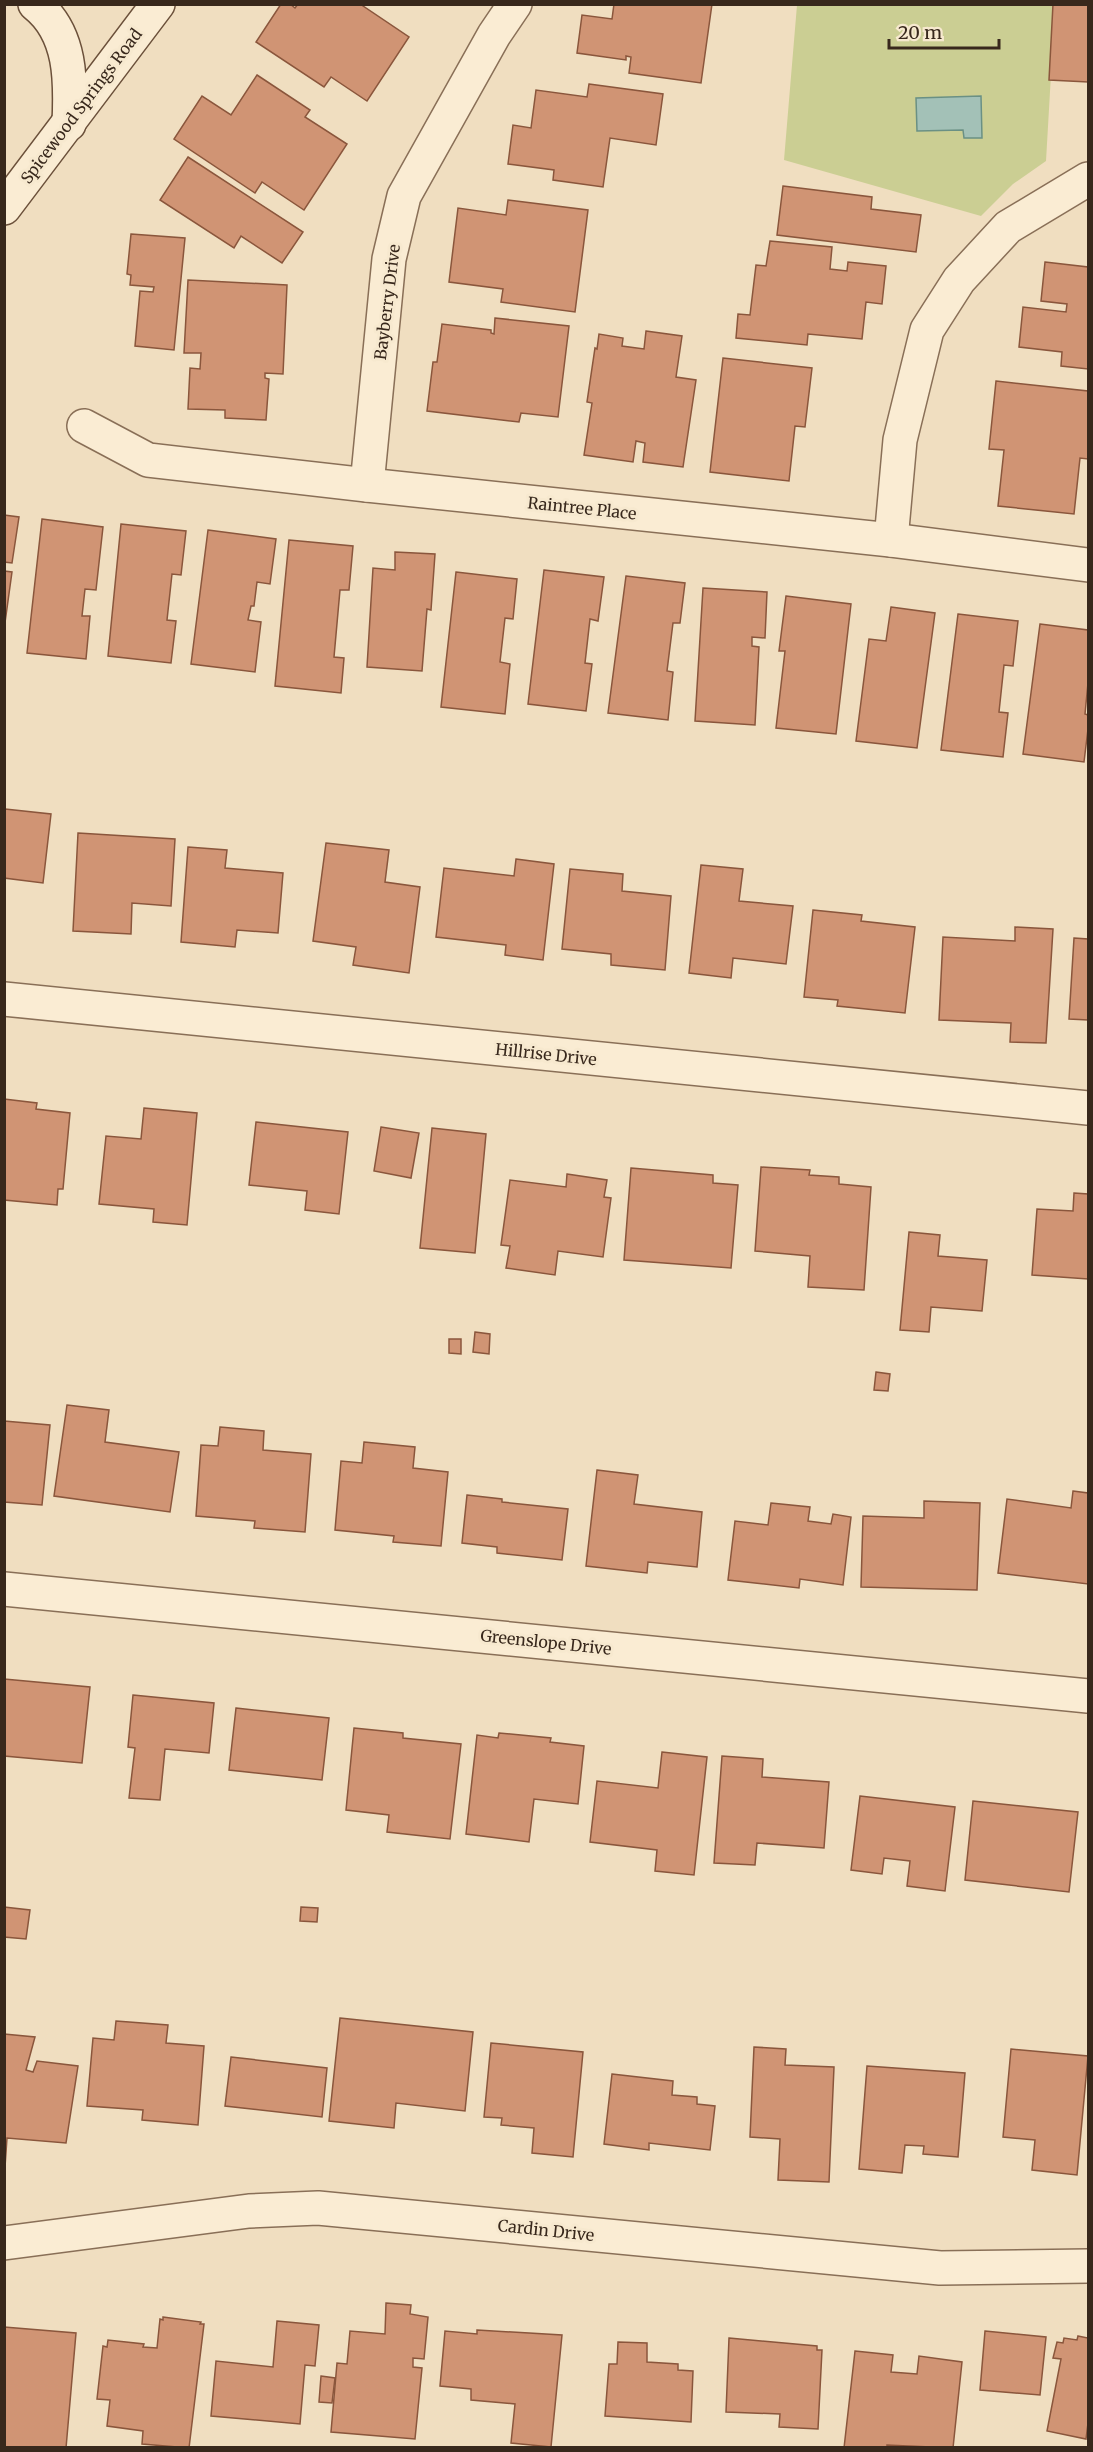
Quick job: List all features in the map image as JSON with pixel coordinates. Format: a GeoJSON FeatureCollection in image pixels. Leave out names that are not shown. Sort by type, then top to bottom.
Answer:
{"type":"FeatureCollection","features":[{"type":"Feature","properties":{"kind":"street"},"geometry":{"type":"LineString","coordinates":[[35,4],[42,10],[57,33],[67,55],[70,84],[69,124]]}},
{"type":"Feature","properties":{"kind":"street","name":"Spicewood Springs Road"},"geometry":{"type":"LineString","coordinates":[[4,208],[158,4]]}},
{"type":"Feature","properties":{"kind":"street","name":"Bayberry Drive"},"geometry":{"type":"LineString","coordinates":[[367,486],[389,259],[404,196],[494,35],[515,4]]}},
{"type":"Feature","properties":{"kind":"street"},"geometry":{"type":"LineString","coordinates":[[891,540],[900,440],[927,330],[959,280],[1008,227],[1089,179]]}},
{"type":"Feature","properties":{"kind":"street","name":"Raintree Place"},"geometry":{"type":"LineString","coordinates":[[84,426],[148,460],[367,486],[891,540],[1089,565]]}},
{"type":"Feature","properties":{"kind":"street","name":"Hillrise Drive"},"geometry":{"type":"LineString","coordinates":[[4,999],[1089,1108]]}},
{"type":"Feature","properties":{"kind":"street","name":"Greenslope Drive"},"geometry":{"type":"LineString","coordinates":[[4,1589],[1089,1696]]}},
{"type":"Feature","properties":{"kind":"street","name":"Cardin Drive"},"geometry":{"type":"LineString","coordinates":[[4,2243],[249,2211],[318,2208],[940,2268],[1089,2266]]}},
{"type":"Feature","properties":{"kind":"green space"},"geometry":{"type":"Polygon","coordinates":[[[797,5],[1055,5],[1046,161],[1013,184],[981,216],[784,160],[797,5]]]}},
{"type":"Feature","properties":{"kind":"water"},"geometry":{"type":"Polygon","coordinates":[[[981,96],[982,138],[964,138],[963,130],[917,131],[916,98],[981,96]]]}},
{"type":"Feature","properties":{"kind":"building"},"geometry":{"type":"Polygon","coordinates":[[[281,4],[290,4],[295,8],[298,4],[360,4],[409,37],[367,101],[331,77],[324,87],[256,42],[281,4]]]}},
{"type":"Feature","properties":{"kind":"building"},"geometry":{"type":"Polygon","coordinates":[[[614,4],[712,4],[701,83],[629,73],[631,57],[626,56],[626,60],[577,53],[582,15],[612,19],[614,4]]]}},
{"type":"Feature","properties":{"kind":"building"},"geometry":{"type":"Polygon","coordinates":[[[1053,4],[1088,4],[1088,82],[1049,80],[1053,4]]]}},
{"type":"Feature","properties":{"kind":"building"},"geometry":{"type":"Polygon","coordinates":[[[257,75],[310,110],[305,117],[347,144],[304,210],[262,182],[255,193],[174,139],[202,96],[231,115],[257,75]]]}},
{"type":"Feature","properties":{"kind":"building"},"geometry":{"type":"Polygon","coordinates":[[[589,84],[663,94],[656,145],[610,138],[603,187],[553,180],[554,170],[508,164],[513,125],[531,128],[536,90],[587,97],[589,84]]]}},
{"type":"Feature","properties":{"kind":"building"},"geometry":{"type":"Polygon","coordinates":[[[188,157],[303,232],[282,263],[241,236],[234,248],[160,200],[188,157]]]}},
{"type":"Feature","properties":{"kind":"building"},"geometry":{"type":"Polygon","coordinates":[[[783,186],[872,197],[871,209],[921,215],[916,252],[777,235],[783,186]]]}},
{"type":"Feature","properties":{"kind":"building"},"geometry":{"type":"Polygon","coordinates":[[[508,200],[588,210],[575,312],[501,302],[503,289],[449,282],[458,208],[506,215],[508,200]]]}},
{"type":"Feature","properties":{"kind":"building"},"geometry":{"type":"Polygon","coordinates":[[[131,234],[185,238],[174,350],[135,346],[140,291],[153,292],[154,287],[130,285],[131,275],[127,274],[131,234]]]}},
{"type":"Feature","properties":{"kind":"building"},"geometry":{"type":"Polygon","coordinates":[[[770,241],[832,247],[830,269],[847,271],[848,262],[886,266],[882,304],[866,302],[862,339],[808,334],[807,345],[736,338],[738,314],[750,315],[756,265],[766,266],[770,241]]]}},
{"type":"Feature","properties":{"kind":"building"},"geometry":{"type":"Polygon","coordinates":[[[1045,262],[1088,267],[1088,369],[1061,366],[1062,352],[1019,347],[1023,307],[1066,312],[1067,304],[1041,301],[1045,262]]]}},
{"type":"Feature","properties":{"kind":"building"},"geometry":{"type":"Polygon","coordinates":[[[188,280],[287,285],[283,374],[265,373],[265,378],[269,379],[266,420],[225,418],[225,410],[188,409],[190,368],[200,369],[201,353],[184,353],[188,280]]]}},
{"type":"Feature","properties":{"kind":"building"},"geometry":{"type":"Polygon","coordinates":[[[495,318],[569,326],[558,417],[521,413],[519,422],[427,411],[433,362],[437,362],[442,324],[491,330],[494,334],[495,318]]]}},
{"type":"Feature","properties":{"kind":"building"},"geometry":{"type":"Polygon","coordinates":[[[646,331],[682,336],[676,377],[696,380],[683,467],[643,462],[645,443],[636,441],[633,462],[584,455],[592,403],[587,402],[599,334],[623,338],[622,346],[644,349],[646,331]]]}},
{"type":"Feature","properties":{"kind":"building"},"geometry":{"type":"Polygon","coordinates":[[[723,358],[812,368],[805,427],[795,426],[789,481],[710,472],[723,358]]]}},
{"type":"Feature","properties":{"kind":"building"},"geometry":{"type":"Polygon","coordinates":[[[996,381],[1088,391],[1088,459],[1080,458],[1074,514],[998,506],[1004,450],[989,449],[996,381]]]}},
{"type":"Feature","properties":{"kind":"building"},"geometry":{"type":"Polygon","coordinates":[[[4,515],[19,517],[12,563],[4,562],[4,515]]]}},
{"type":"Feature","properties":{"kind":"building"},"geometry":{"type":"Polygon","coordinates":[[[42,519],[103,527],[96,590],[85,589],[82,616],[90,616],[86,659],[27,653],[42,519]]]}},
{"type":"Feature","properties":{"kind":"building"},"geometry":{"type":"Polygon","coordinates":[[[121,524],[186,531],[181,575],[172,574],[167,620],[176,621],[171,663],[108,656],[121,524]]]}},
{"type":"Feature","properties":{"kind":"building"},"geometry":{"type":"Polygon","coordinates":[[[208,530],[276,539],[270,584],[257,582],[254,606],[251,606],[248,620],[261,622],[255,672],[191,664],[208,530]]]}},
{"type":"Feature","properties":{"kind":"building"},"geometry":{"type":"Polygon","coordinates":[[[289,540],[353,546],[349,590],[340,590],[334,657],[344,658],[341,693],[275,686],[289,540]]]}},
{"type":"Feature","properties":{"kind":"building"},"geometry":{"type":"Polygon","coordinates":[[[395,552],[435,554],[431,610],[427,609],[422,671],[367,667],[373,568],[395,570],[395,552]]]}},
{"type":"Feature","properties":{"kind":"building"},"geometry":{"type":"Polygon","coordinates":[[[544,570],[604,577],[598,621],[590,619],[585,663],[592,664],[586,711],[528,704],[544,570]]]}},
{"type":"Feature","properties":{"kind":"building"},"geometry":{"type":"Polygon","coordinates":[[[4,571],[12,572],[4,630],[4,571]]]}},
{"type":"Feature","properties":{"kind":"building"},"geometry":{"type":"Polygon","coordinates":[[[456,572],[517,579],[513,619],[505,618],[500,662],[510,664],[505,714],[441,707],[456,572]]]}},
{"type":"Feature","properties":{"kind":"building"},"geometry":{"type":"Polygon","coordinates":[[[626,576],[685,583],[680,623],[673,623],[667,671],[673,672],[668,720],[608,713],[626,576]]]}},
{"type":"Feature","properties":{"kind":"building"},"geometry":{"type":"Polygon","coordinates":[[[703,588],[767,592],[765,638],[752,637],[752,646],[759,647],[755,725],[695,721],[703,588]]]}},
{"type":"Feature","properties":{"kind":"building"},"geometry":{"type":"Polygon","coordinates":[[[786,596],[851,604],[836,734],[776,728],[785,651],[779,651],[786,596]]]}},
{"type":"Feature","properties":{"kind":"building"},"geometry":{"type":"Polygon","coordinates":[[[891,607],[935,613],[917,748],[856,741],[869,639],[886,641],[891,607]]]}},
{"type":"Feature","properties":{"kind":"building"},"geometry":{"type":"Polygon","coordinates":[[[958,614],[1018,621],[1013,666],[1004,665],[999,712],[1008,713],[1003,757],[941,750],[958,614]]]}},
{"type":"Feature","properties":{"kind":"building"},"geometry":{"type":"Polygon","coordinates":[[[1040,624],[1088,630],[1088,683],[1085,714],[1088,715],[1088,729],[1084,762],[1023,754],[1040,624]]]}},
{"type":"Feature","properties":{"kind":"building"},"geometry":{"type":"Polygon","coordinates":[[[5,809],[51,814],[43,883],[4,878],[5,809]]]}},
{"type":"Feature","properties":{"kind":"building"},"geometry":{"type":"Polygon","coordinates":[[[78,833],[175,839],[171,906],[132,903],[131,934],[73,931],[78,833]]]}},
{"type":"Feature","properties":{"kind":"building"},"geometry":{"type":"Polygon","coordinates":[[[326,843],[389,850],[385,882],[420,887],[409,973],[353,965],[356,947],[313,941],[326,843]]]}},
{"type":"Feature","properties":{"kind":"building"},"geometry":{"type":"Polygon","coordinates":[[[188,847],[227,850],[225,868],[283,873],[278,933],[237,930],[235,947],[181,942],[188,847]]]}},
{"type":"Feature","properties":{"kind":"building"},"geometry":{"type":"Polygon","coordinates":[[[516,859],[554,864],[543,960],[505,955],[506,945],[436,937],[444,868],[514,876],[516,859]]]}},
{"type":"Feature","properties":{"kind":"building"},"geometry":{"type":"Polygon","coordinates":[[[701,865],[743,869],[739,901],[793,906],[786,964],[733,958],[731,978],[689,973],[701,865]]]}},
{"type":"Feature","properties":{"kind":"building"},"geometry":{"type":"Polygon","coordinates":[[[570,869],[623,874],[622,891],[671,896],[665,970],[611,965],[611,954],[562,949],[570,869]]]}},
{"type":"Feature","properties":{"kind":"building"},"geometry":{"type":"Polygon","coordinates":[[[813,910],[862,915],[861,921],[915,927],[905,1013],[837,1006],[838,1000],[804,997],[813,910]]]}},
{"type":"Feature","properties":{"kind":"building"},"geometry":{"type":"Polygon","coordinates":[[[1015,927],[1053,929],[1046,1043],[1010,1042],[1011,1023],[939,1020],[943,937],[1015,941],[1015,927]]]}},
{"type":"Feature","properties":{"kind":"building"},"geometry":{"type":"Polygon","coordinates":[[[1074,938],[1088,939],[1088,1020],[1069,1019],[1074,938]]]}},
{"type":"Feature","properties":{"kind":"building"},"geometry":{"type":"Polygon","coordinates":[[[4,1099],[37,1103],[36,1109],[70,1113],[63,1189],[58,1189],[57,1205],[4,1200],[4,1099]]]}},
{"type":"Feature","properties":{"kind":"building"},"geometry":{"type":"Polygon","coordinates":[[[144,1108],[197,1113],[187,1225],[153,1222],[154,1209],[99,1204],[106,1136],[141,1139],[144,1108]]]}},
{"type":"Feature","properties":{"kind":"building"},"geometry":{"type":"Polygon","coordinates":[[[256,1122],[348,1132],[339,1214],[305,1210],[307,1191],[249,1185],[256,1122]]]}},
{"type":"Feature","properties":{"kind":"building"},"geometry":{"type":"Polygon","coordinates":[[[381,1127],[419,1133],[411,1178],[374,1171],[381,1127]]]}},
{"type":"Feature","properties":{"kind":"building"},"geometry":{"type":"Polygon","coordinates":[[[432,1128],[486,1134],[475,1253],[420,1248],[432,1128]]]}},
{"type":"Feature","properties":{"kind":"building"},"geometry":{"type":"Polygon","coordinates":[[[761,1167],[810,1170],[809,1175],[839,1177],[839,1184],[871,1187],[864,1290],[808,1287],[810,1256],[755,1251],[761,1167]]]}},
{"type":"Feature","properties":{"kind":"building"},"geometry":{"type":"Polygon","coordinates":[[[631,1168],[713,1175],[713,1183],[738,1185],[731,1268],[624,1260],[631,1168]]]}},
{"type":"Feature","properties":{"kind":"building"},"geometry":{"type":"Polygon","coordinates":[[[567,1174],[607,1180],[604,1197],[611,1198],[603,1257],[558,1251],[555,1275],[506,1268],[510,1246],[501,1245],[510,1180],[566,1187],[567,1174]]]}},
{"type":"Feature","properties":{"kind":"building"},"geometry":{"type":"Polygon","coordinates":[[[1074,1193],[1088,1194],[1088,1279],[1032,1275],[1037,1209],[1073,1211],[1074,1193]]]}},
{"type":"Feature","properties":{"kind":"building"},"geometry":{"type":"Polygon","coordinates":[[[909,1232],[940,1235],[938,1256],[987,1260],[982,1311],[931,1307],[929,1332],[900,1330],[909,1232]]]}},
{"type":"Feature","properties":{"kind":"building"},"geometry":{"type":"Polygon","coordinates":[[[475,1332],[490,1334],[489,1354],[473,1352],[475,1332]]]}},
{"type":"Feature","properties":{"kind":"building"},"geometry":{"type":"Polygon","coordinates":[[[449,1339],[461,1339],[461,1354],[449,1353],[449,1339]]]}},
{"type":"Feature","properties":{"kind":"building"},"geometry":{"type":"Polygon","coordinates":[[[876,1372],[890,1374],[888,1391],[874,1390],[876,1372]]]}},
{"type":"Feature","properties":{"kind":"building"},"geometry":{"type":"Polygon","coordinates":[[[67,1405],[109,1410],[105,1442],[179,1452],[170,1512],[54,1496],[67,1405]]]}},
{"type":"Feature","properties":{"kind":"building"},"geometry":{"type":"Polygon","coordinates":[[[4,1421],[50,1425],[42,1505],[4,1502],[4,1421]]]}},
{"type":"Feature","properties":{"kind":"building"},"geometry":{"type":"Polygon","coordinates":[[[220,1427],[264,1431],[263,1450],[311,1454],[305,1532],[254,1528],[255,1521],[196,1516],[201,1445],[218,1446],[220,1427]]]}},
{"type":"Feature","properties":{"kind":"building"},"geometry":{"type":"Polygon","coordinates":[[[364,1442],[415,1447],[413,1468],[448,1472],[441,1546],[393,1542],[394,1536],[335,1530],[341,1461],[362,1463],[364,1442]]]}},
{"type":"Feature","properties":{"kind":"building"},"geometry":{"type":"Polygon","coordinates":[[[597,1470],[638,1475],[634,1504],[702,1512],[697,1567],[648,1562],[647,1573],[586,1566],[597,1470]]]}},
{"type":"Feature","properties":{"kind":"building"},"geometry":{"type":"Polygon","coordinates":[[[1073,1491],[1088,1493],[1088,1584],[998,1573],[1007,1499],[1071,1508],[1073,1491]]]}},
{"type":"Feature","properties":{"kind":"building"},"geometry":{"type":"Polygon","coordinates":[[[467,1495],[502,1499],[502,1502],[568,1509],[562,1560],[497,1553],[497,1547],[462,1543],[467,1495]]]}},
{"type":"Feature","properties":{"kind":"building"},"geometry":{"type":"Polygon","coordinates":[[[924,1501],[980,1503],[977,1590],[861,1587],[863,1516],[924,1518],[924,1501]]]}},
{"type":"Feature","properties":{"kind":"building"},"geometry":{"type":"Polygon","coordinates":[[[771,1503],[810,1507],[808,1521],[831,1524],[833,1514],[851,1517],[843,1585],[800,1579],[799,1588],[728,1580],[735,1521],[768,1525],[771,1503]]]}},
{"type":"Feature","properties":{"kind":"building"},"geometry":{"type":"Polygon","coordinates":[[[4,1679],[90,1687],[82,1763],[4,1756],[4,1679]]]}},
{"type":"Feature","properties":{"kind":"building"},"geometry":{"type":"Polygon","coordinates":[[[133,1695],[214,1703],[209,1753],[165,1749],[160,1800],[129,1798],[135,1748],[128,1747],[133,1695]]]}},
{"type":"Feature","properties":{"kind":"building"},"geometry":{"type":"Polygon","coordinates":[[[236,1708],[329,1718],[322,1780],[229,1770],[236,1708]]]}},
{"type":"Feature","properties":{"kind":"building"},"geometry":{"type":"Polygon","coordinates":[[[354,1728],[403,1733],[403,1738],[461,1744],[450,1839],[387,1832],[389,1815],[346,1810],[354,1728]]]}},
{"type":"Feature","properties":{"kind":"building"},"geometry":{"type":"Polygon","coordinates":[[[499,1733],[551,1738],[550,1742],[584,1746],[578,1804],[534,1799],[529,1842],[466,1834],[477,1735],[498,1738],[499,1733]]]}},
{"type":"Feature","properties":{"kind":"building"},"geometry":{"type":"Polygon","coordinates":[[[662,1752],[707,1757],[694,1875],[655,1871],[657,1850],[590,1842],[597,1781],[658,1788],[662,1752]]]}},
{"type":"Feature","properties":{"kind":"building"},"geometry":{"type":"Polygon","coordinates":[[[722,1756],[763,1759],[762,1777],[829,1782],[824,1848],[757,1843],[755,1865],[714,1863],[722,1756]]]}},
{"type":"Feature","properties":{"kind":"building"},"geometry":{"type":"Polygon","coordinates":[[[860,1796],[955,1807],[945,1891],[907,1886],[910,1861],[884,1858],[882,1874],[851,1870],[860,1796]]]}},
{"type":"Feature","properties":{"kind":"building"},"geometry":{"type":"Polygon","coordinates":[[[973,1801],[1078,1812],[1069,1892],[965,1880],[973,1801]]]}},
{"type":"Feature","properties":{"kind":"building"},"geometry":{"type":"Polygon","coordinates":[[[4,1907],[30,1910],[26,1939],[4,1937],[4,1907]]]}},
{"type":"Feature","properties":{"kind":"building"},"geometry":{"type":"Polygon","coordinates":[[[301,1907],[318,1908],[317,1922],[300,1921],[301,1907]]]}},
{"type":"Feature","properties":{"kind":"building"},"geometry":{"type":"Polygon","coordinates":[[[340,2018],[473,2032],[465,2111],[396,2103],[394,2128],[329,2121],[340,2018]]]}},
{"type":"Feature","properties":{"kind":"building"},"geometry":{"type":"Polygon","coordinates":[[[116,2021],[168,2025],[166,2043],[204,2046],[198,2125],[142,2120],[143,2110],[87,2106],[93,2038],[114,2040],[116,2021]]]}},
{"type":"Feature","properties":{"kind":"building"},"geometry":{"type":"Polygon","coordinates":[[[4,2034],[35,2037],[26,2070],[33,2072],[37,2061],[78,2066],[66,2143],[7,2138],[5,2167],[4,2034]]]}},
{"type":"Feature","properties":{"kind":"building"},"geometry":{"type":"Polygon","coordinates":[[[491,2043],[583,2052],[573,2157],[532,2153],[534,2128],[501,2125],[502,2118],[484,2117],[491,2043]]]}},
{"type":"Feature","properties":{"kind":"building"},"geometry":{"type":"Polygon","coordinates":[[[754,2047],[786,2049],[785,2065],[834,2067],[829,2182],[778,2180],[780,2139],[750,2137],[754,2047]]]}},
{"type":"Feature","properties":{"kind":"building"},"geometry":{"type":"Polygon","coordinates":[[[1011,2049],[1088,2056],[1077,2175],[1032,2170],[1035,2140],[1003,2137],[1011,2049]]]}},
{"type":"Feature","properties":{"kind":"building"},"geometry":{"type":"Polygon","coordinates":[[[231,2057],[327,2068],[322,2117],[225,2106],[231,2057]]]}},
{"type":"Feature","properties":{"kind":"building"},"geometry":{"type":"Polygon","coordinates":[[[867,2066],[965,2073],[958,2157],[923,2154],[924,2146],[905,2145],[902,2173],[859,2169],[867,2066]]]}},
{"type":"Feature","properties":{"kind":"building"},"geometry":{"type":"Polygon","coordinates":[[[612,2074],[673,2081],[672,2095],[697,2097],[697,2104],[715,2106],[710,2150],[649,2143],[649,2150],[604,2144],[612,2074]]]}},
{"type":"Feature","properties":{"kind":"building"},"geometry":{"type":"Polygon","coordinates":[[[386,2303],[411,2305],[410,2314],[428,2317],[424,2359],[413,2358],[413,2367],[422,2368],[415,2439],[331,2432],[337,2363],[347,2364],[350,2331],[385,2334],[386,2303]]]}},
{"type":"Feature","properties":{"kind":"building"},"geometry":{"type":"Polygon","coordinates":[[[163,2317],[204,2324],[189,2448],[142,2444],[143,2431],[107,2426],[110,2400],[97,2399],[103,2346],[107,2347],[108,2340],[144,2344],[143,2347],[157,2348],[160,2319],[163,2320],[163,2317]]]}},
{"type":"Feature","properties":{"kind":"building"},"geometry":{"type":"Polygon","coordinates":[[[277,2321],[319,2325],[315,2366],[305,2365],[300,2424],[211,2416],[216,2361],[273,2367],[277,2321]]]}},
{"type":"Feature","properties":{"kind":"building"},"geometry":{"type":"Polygon","coordinates":[[[4,2327],[76,2333],[66,2448],[4,2448],[4,2327]]]}},
{"type":"Feature","properties":{"kind":"building"},"geometry":{"type":"Polygon","coordinates":[[[477,2330],[562,2335],[551,2447],[511,2443],[515,2404],[471,2400],[471,2389],[440,2386],[445,2331],[477,2334],[477,2330]]]}},
{"type":"Feature","properties":{"kind":"building"},"geometry":{"type":"Polygon","coordinates":[[[985,2331],[1046,2337],[1040,2395],[980,2390],[985,2331]]]}},
{"type":"Feature","properties":{"kind":"building"},"geometry":{"type":"Polygon","coordinates":[[[1078,2336],[1088,2338],[1086,2439],[1047,2431],[1061,2359],[1053,2358],[1057,2342],[1063,2343],[1064,2338],[1077,2340],[1078,2336]]]}},
{"type":"Feature","properties":{"kind":"building"},"geometry":{"type":"Polygon","coordinates":[[[729,2338],[817,2346],[817,2350],[822,2350],[818,2429],[779,2427],[780,2414],[726,2412],[729,2338]]]}},
{"type":"Feature","properties":{"kind":"building"},"geometry":{"type":"Polygon","coordinates":[[[618,2342],[647,2343],[647,2362],[678,2364],[678,2370],[693,2371],[691,2422],[605,2416],[609,2364],[617,2364],[618,2342]]]}},
{"type":"Feature","properties":{"kind":"building"},"geometry":{"type":"Polygon","coordinates":[[[855,2351],[893,2355],[891,2372],[917,2374],[919,2356],[962,2362],[953,2448],[887,2445],[887,2448],[844,2448],[855,2351]]]}},
{"type":"Feature","properties":{"kind":"building"},"geometry":{"type":"Polygon","coordinates":[[[321,2376],[335,2378],[332,2403],[319,2402],[321,2376]]]}}]}
